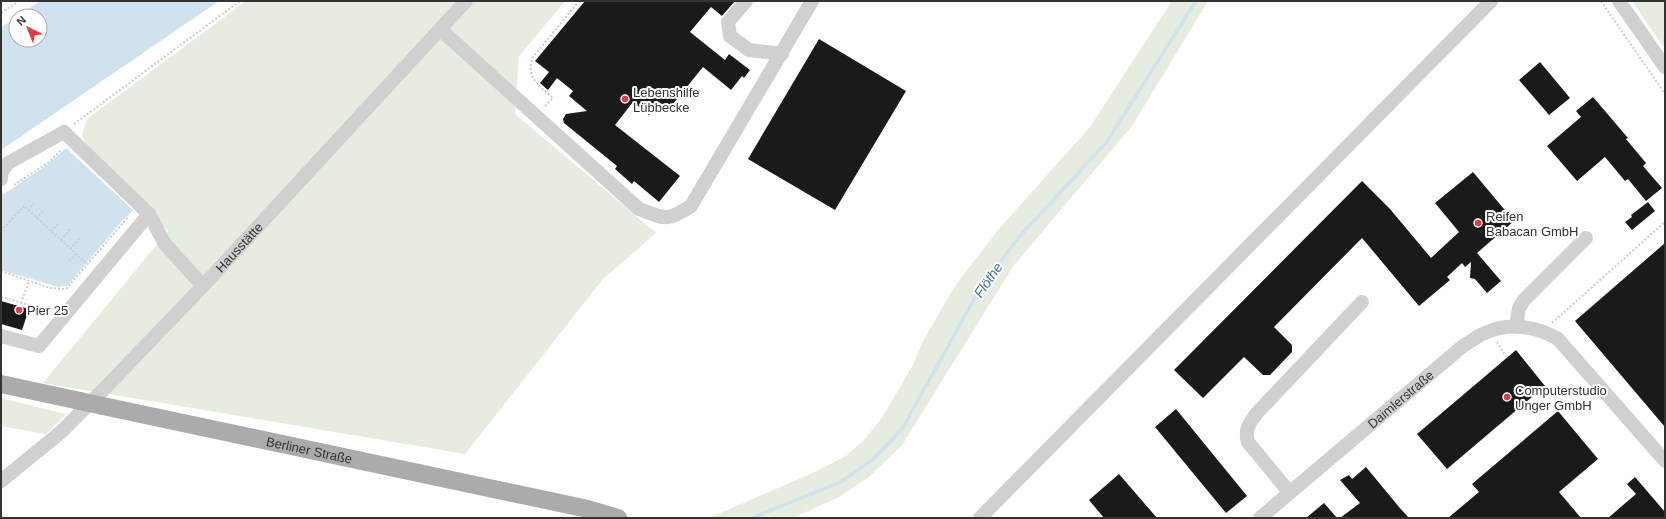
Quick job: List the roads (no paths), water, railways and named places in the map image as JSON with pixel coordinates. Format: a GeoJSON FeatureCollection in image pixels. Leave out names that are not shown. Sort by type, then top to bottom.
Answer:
{"type":"FeatureCollection","features":[{"type":"Feature","properties":{"kind":"main road","name":"Berliner Straße"},"geometry":{"type":"LineString","coordinates":[[1,384],[565,504],[618,518]]}},
{"type":"Feature","properties":{"kind":"street","name":"Hausstätte"},"geometry":{"type":"LineString","coordinates":[[1,481],[61,432],[203,286],[466,1]]}},
{"type":"Feature","properties":{"kind":"street"},"geometry":{"type":"LineString","coordinates":[[746,1],[728,22],[730,36],[749,50],[782,54]]}},
{"type":"Feature","properties":{"kind":"street"},"geometry":{"type":"LineString","coordinates":[[440,30],[639,209],[661,217],[674,217],[691,206],[812,1]]}},
{"type":"Feature","properties":{"kind":"street"},"geometry":{"type":"LineString","coordinates":[[980,518],[1491,1]]}},
{"type":"Feature","properties":{"kind":"street"},"geometry":{"type":"LineString","coordinates":[[1619,1],[1665,67]]}},
{"type":"Feature","properties":{"kind":"street"},"geometry":{"type":"LineString","coordinates":[[1,179],[2,172],[8,163],[64,132],[149,214],[165,244],[203,286]]}},
{"type":"Feature","properties":{"kind":"street"},"geometry":{"type":"LineString","coordinates":[[1,336],[39,346],[149,214]]}},
{"type":"Feature","properties":{"kind":"street"},"geometry":{"type":"LineString","coordinates":[[1516,327],[1519,308],[1524,300],[1586,238]]}},
{"type":"Feature","properties":{"kind":"street"},"geometry":{"type":"LineString","coordinates":[[1289,492],[1248,442],[1246,438],[1248,428],[1257,413],[1362,302]]}},
{"type":"Feature","properties":{"kind":"street","name":"Daimlerstraße"},"geometry":{"type":"LineString","coordinates":[[1260,518],[1464,346],[1490,331],[1516,327],[1542,332],[1558,339],[1665,461]]}},
{"type":"Feature","properties":{"kind":"water"},"geometry":{"type":"Polygon","coordinates":[[[40,1],[219,1],[1,150],[1,28],[8,23],[8,48],[48,48],[48,8],[30,8],[40,1]]]}},
{"type":"Feature","properties":{"kind":"water"},"geometry":{"type":"Polygon","coordinates":[[[66,148],[133,210],[67,286],[58,287],[1,270],[1,193],[4,194],[48,164],[66,148]]]}},
{"type":"Feature","properties":{"kind":"waterway","name":"Flöthe"},"geometry":{"type":"LineString","coordinates":[[752,518],[841,482],[873,459],[902,429],[978,292],[1019,237],[1106,143],[1196,1]]}},
{"type":"Feature","properties":{"kind":"place","name":"Lebenshilfe Lübbecke"},"geometry":{"type":"Point","coordinates":[625,99]}},
{"type":"Feature","properties":{"kind":"place","name":"Reifen Babacan GmbH"},"geometry":{"type":"Point","coordinates":[1478,223]}},
{"type":"Feature","properties":{"kind":"place","name":"Pier 25"},"geometry":{"type":"Point","coordinates":[19,310]}},
{"type":"Feature","properties":{"kind":"place","name":"Computerstudio Unger GmbH"},"geometry":{"type":"Point","coordinates":[1507,397]}}]}
